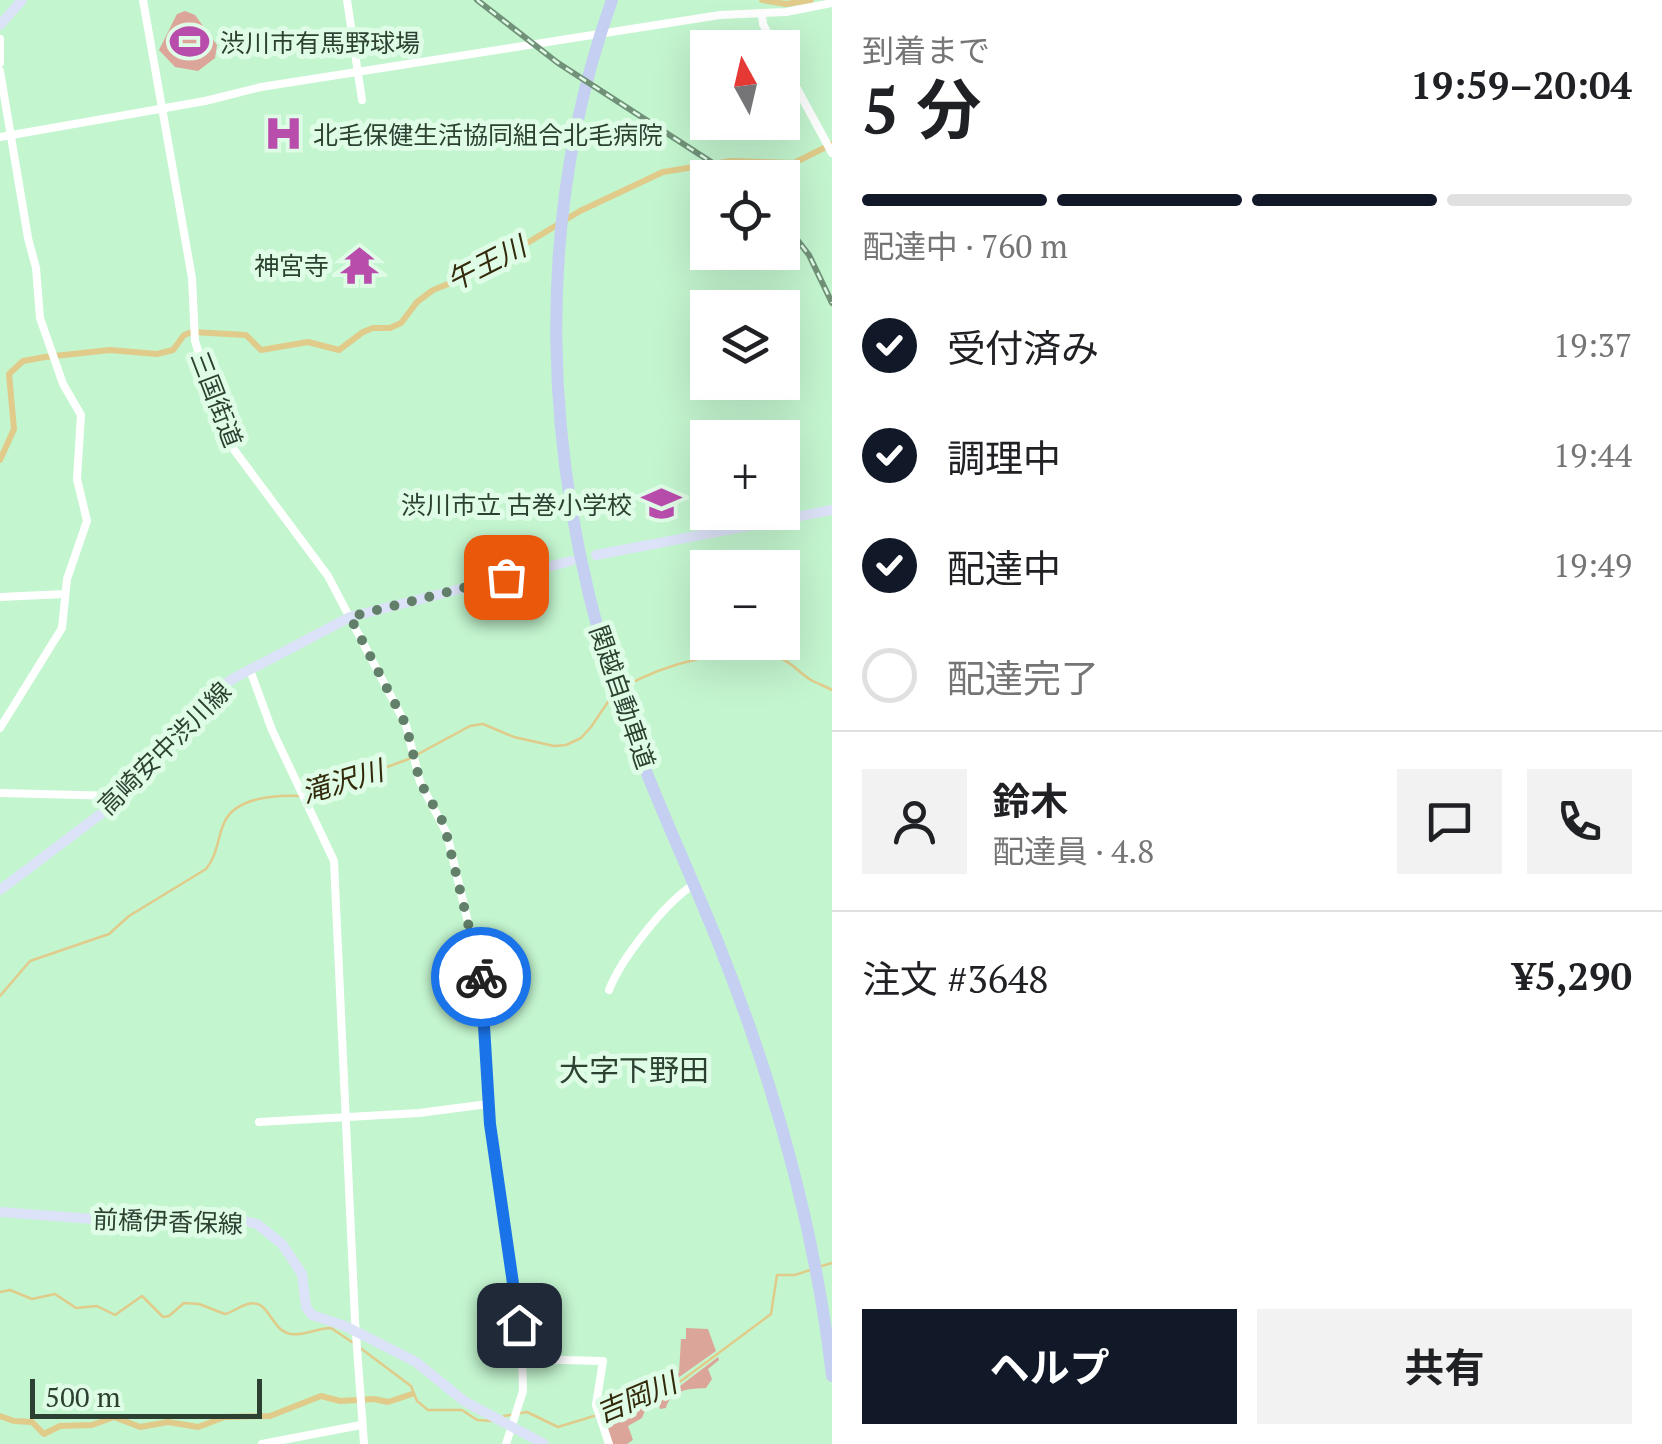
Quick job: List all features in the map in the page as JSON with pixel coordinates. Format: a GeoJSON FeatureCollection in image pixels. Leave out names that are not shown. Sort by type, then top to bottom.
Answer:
{"type":"FeatureCollection","features":[{"type":"Feature","properties":{"kind":"highway","name":"関越自動車道"},"geometry":{"type":"LineString","coordinates":[[612,0],[590,81],[563,232],[562,342],[569,461],[590,573],[618,682],[737,992],[791,1150],[832,1334]]}},
{"type":"Feature","properties":{"kind":"highway","name":"関越自動車道"},"geometry":{"type":"LineString","coordinates":[[821,1281],[832,1376]]}},
{"type":"Feature","properties":{"kind":"main road"},"geometry":{"type":"LineString","coordinates":[[0,14],[12,0]]}},
{"type":"Feature","properties":{"kind":"main road"},"geometry":{"type":"LineString","coordinates":[[0,25],[22,0]]}},
{"type":"Feature","properties":{"kind":"main road"},"geometry":{"type":"LineString","coordinates":[[596,555],[832,510]]}},
{"type":"Feature","properties":{"kind":"main road","name":"高崎安中渋川線"},"geometry":{"type":"LineString","coordinates":[[0,890],[120,796],[212,694],[250,670],[350,617],[570,561]]}},
{"type":"Feature","properties":{"kind":"main road","name":"前橋伊香保線"},"geometry":{"type":"LineString","coordinates":[[0,1212],[106,1220],[231,1218],[257,1224],[282,1244],[302,1274],[309,1313],[416,1362],[464,1401],[544,1444]]}},
{"type":"Feature","properties":{"kind":"street","name":"三国街道"},"geometry":{"type":"LineString","coordinates":[[144,0],[192,278],[194,332],[228,443],[328,576],[406,725],[426,794],[444,824],[478,963],[488,1104]]}},
{"type":"Feature","properties":{"kind":"street"},"geometry":{"type":"LineString","coordinates":[[347,0],[362,100]]}},
{"type":"Feature","properties":{"kind":"street"},"geometry":{"type":"LineString","coordinates":[[0,137],[162,110],[261,86],[720,15],[830,4]]}},
{"type":"Feature","properties":{"kind":"street"},"geometry":{"type":"LineString","coordinates":[[762,13],[766,30]]}},
{"type":"Feature","properties":{"kind":"street"},"geometry":{"type":"LineString","coordinates":[[0,39],[0,63]]}},
{"type":"Feature","properties":{"kind":"street"},"geometry":{"type":"LineString","coordinates":[[0,71],[36,268],[40,318],[52,357],[81,415],[77,479],[87,514],[85,534],[70,570],[59,633],[0,728]]}},
{"type":"Feature","properties":{"kind":"street"},"geometry":{"type":"LineString","coordinates":[[800,94],[832,153]]}},
{"type":"Feature","properties":{"kind":"street"},"geometry":{"type":"LineString","coordinates":[[0,597],[65,594]]}},
{"type":"Feature","properties":{"kind":"street"},"geometry":{"type":"LineString","coordinates":[[250,670],[272,730],[334,861],[364,1444]]}},
{"type":"Feature","properties":{"kind":"street"},"geometry":{"type":"LineString","coordinates":[[0,793],[120,796]]}},
{"type":"Feature","properties":{"kind":"street"},"geometry":{"type":"LineString","coordinates":[[609,990],[619,968],[668,905],[690,887]]}},
{"type":"Feature","properties":{"kind":"street"},"geometry":{"type":"LineString","coordinates":[[259,1122],[419,1113],[488,1104],[522,1359],[523,1391],[517,1411],[502,1420],[506,1444]]}},
{"type":"Feature","properties":{"kind":"street"},"geometry":{"type":"LineString","coordinates":[[522,1359],[603,1362],[598,1414],[609,1444]]}},
{"type":"Feature","properties":{"kind":"street"},"geometry":{"type":"LineString","coordinates":[[262,1444],[361,1425]]}},
{"type":"Feature","properties":{"kind":"shaded area","name":"渋川市有馬野球場"},"geometry":{"type":"Polygon","coordinates":[[[185,11],[195,15],[217,45],[215,58],[198,71],[175,67],[159,50],[177,14],[185,11]]]}},
{"type":"Feature","properties":{"kind":"shaded area"},"geometry":{"type":"Polygon","coordinates":[[[686,1328],[708,1329],[716,1351],[675,1380],[658,1386],[657,1372],[679,1373],[681,1339],[686,1339],[686,1328]]]}},
{"type":"Feature","properties":{"kind":"shaded area"},"geometry":{"type":"Polygon","coordinates":[[[718,1357],[708,1369],[712,1379],[706,1388],[677,1393],[666,1408],[646,1408],[642,1418],[628,1426],[633,1440],[612,1444],[607,1426],[625,1407],[676,1389],[718,1357]]]}},
{"type":"Feature","properties":{"kind":"waterway"},"geometry":{"type":"LineString","coordinates":[[762,0],[786,4],[811,0]]}},
{"type":"Feature","properties":{"kind":"waterway","name":"午王川"},"geometry":{"type":"LineString","coordinates":[[0,460],[14,429],[9,374],[23,361],[110,350],[157,354],[173,350],[184,335],[192,332],[246,335],[261,350],[308,342],[339,350],[363,332],[401,323],[417,302],[433,290],[481,271],[580,211],[663,172],[731,161],[794,163],[832,144]]}},
{"type":"Feature","properties":{"kind":"waterway","name":"滝沢川"},"geometry":{"type":"LineString","coordinates":[[622,688],[677,664],[741,653],[784,660],[832,690]]}},
{"type":"Feature","properties":{"kind":"waterway","name":"滝沢川"},"geometry":{"type":"LineString","coordinates":[[307,796],[409,759],[470,726],[483,724],[514,737],[566,745],[581,738],[612,696]]}},
{"type":"Feature","properties":{"kind":"waterway","name":"滝沢川"},"geometry":{"type":"LineString","coordinates":[[0,996],[30,961],[109,934],[129,916],[206,869],[224,823],[237,808],[268,797],[299,796]]}},
{"type":"Feature","properties":{"kind":"waterway","name":"吉岡川"},"geometry":{"type":"LineString","coordinates":[[822,1266],[832,1263]]}},
{"type":"Feature","properties":{"kind":"waterway","name":"吉岡川"},"geometry":{"type":"LineString","coordinates":[[601,1411],[681,1381],[771,1314],[777,1275],[810,1270]]}},
{"type":"Feature","properties":{"kind":"waterway"},"geometry":{"type":"LineString","coordinates":[[0,1292],[10,1290],[32,1299],[55,1294],[76,1308],[97,1306],[115,1315],[142,1296],[163,1317],[184,1303],[225,1314],[255,1303],[284,1332],[296,1334],[331,1328],[352,1342]]}},
{"type":"Feature","properties":{"kind":"waterway","name":"吉岡川"},"geometry":{"type":"LineString","coordinates":[[359,1347],[411,1386],[417,1401],[428,1410],[462,1410],[477,1420],[492,1421]]}},
{"type":"Feature","properties":{"kind":"waterway","name":"吉岡川"},"geometry":{"type":"LineString","coordinates":[[0,1416],[32,1422],[44,1434],[60,1426],[92,1425],[114,1417],[140,1427],[168,1422],[198,1427],[225,1417],[270,1416],[321,1396],[340,1401],[388,1402],[412,1394]]}},
{"type":"Feature","properties":{"kind":"waterway","name":"吉岡川"},"geometry":{"type":"LineString","coordinates":[[504,1416],[527,1412],[558,1427],[594,1416]]}},
{"type":"Feature","properties":{"kind":"railway"},"geometry":{"type":"LineString","coordinates":[[477,0],[558,63],[708,160]]}},
{"type":"Feature","properties":{"kind":"railway"},"geometry":{"type":"LineString","coordinates":[[800,243],[832,303]]}},
{"type":"Feature","properties":{"kind":"way so far"},"geometry":{"type":"LineString","coordinates":[[481,977],[444,824],[420,782],[406,725],[350,617],[506,577]]}},
{"type":"Feature","properties":{"kind":"place","name":"渋川市有馬野球場"},"geometry":{"type":"Point","coordinates":[190,42]}},
{"type":"Feature","properties":{"kind":"place","name":"北毛保健生活協同組合北毛病院"},"geometry":{"type":"Point","coordinates":[283,134]}},
{"type":"Feature","properties":{"kind":"place","name":"神宮寺"},"geometry":{"type":"Point","coordinates":[359,265]}},
{"type":"Feature","properties":{"kind":"place","name":"渋川市立 古巻小学校"},"geometry":{"type":"Point","coordinates":[662,504]}},
{"type":"Feature","properties":{"kind":"district","name":"大字下野田"},"geometry":{"type":"Point","coordinates":[634,1070]}},
{"type":"Feature","properties":{"kind":"route"},"geometry":{"type":"LineString","coordinates":[[481,977],[490,1124],[519,1325]]}}]}
